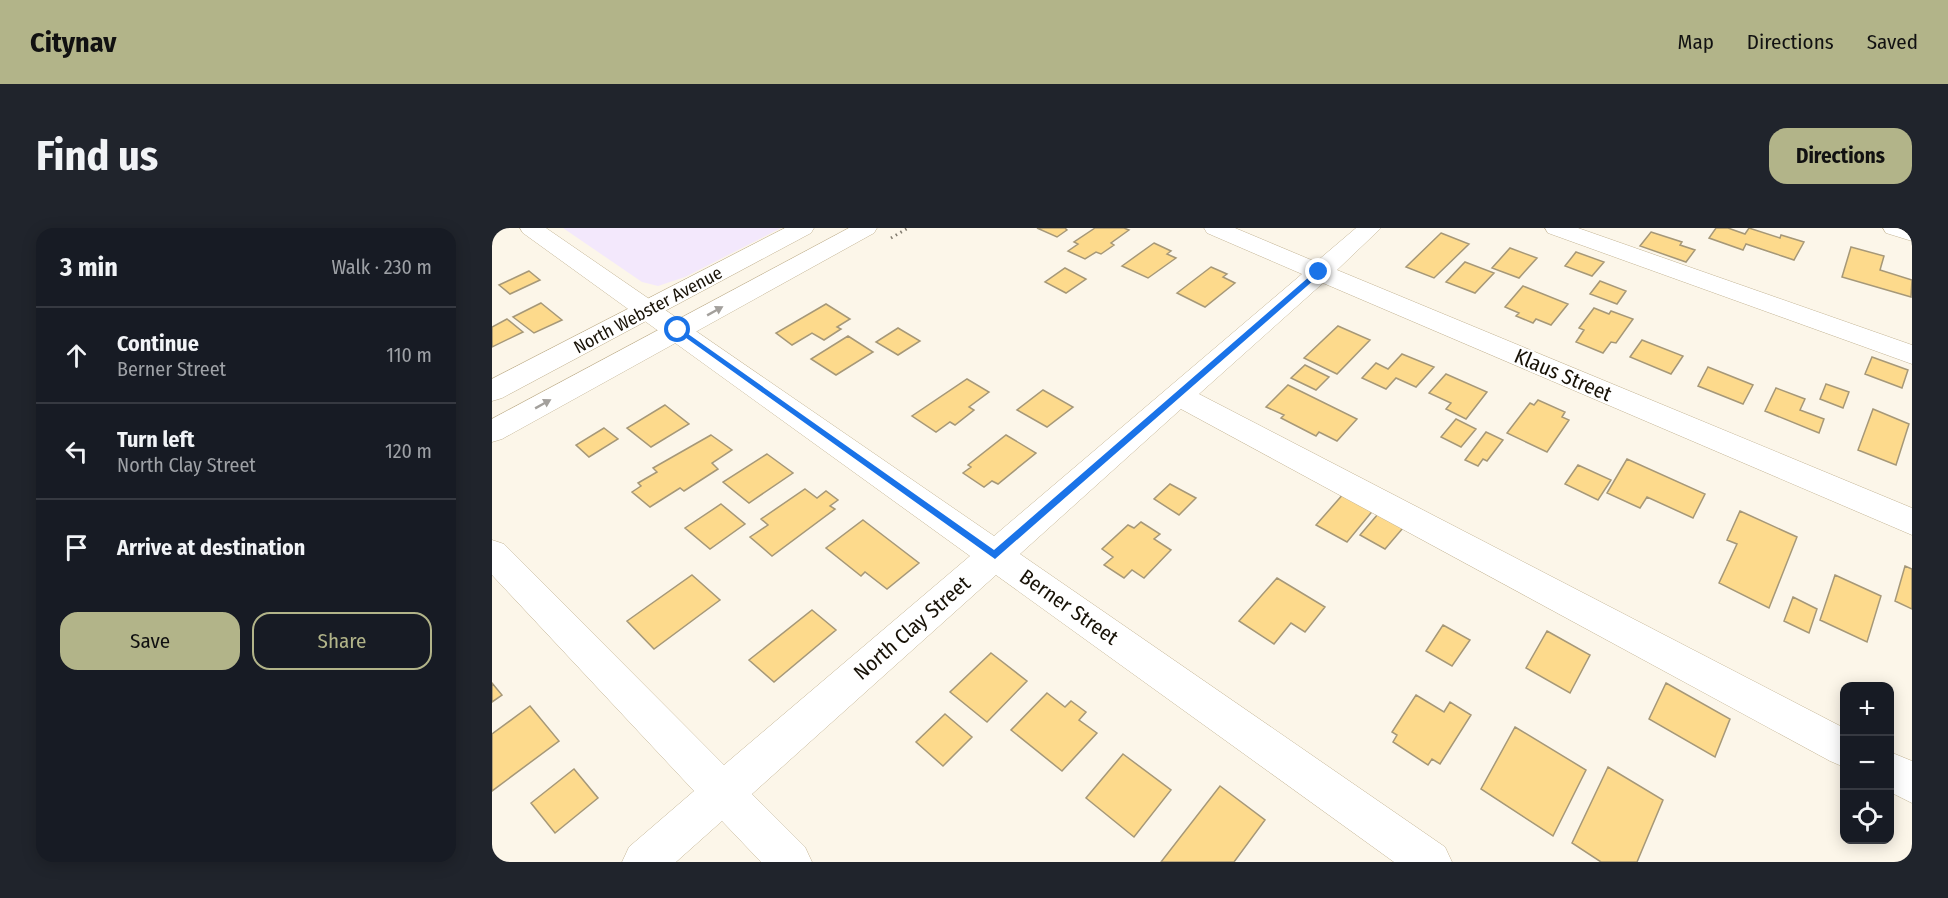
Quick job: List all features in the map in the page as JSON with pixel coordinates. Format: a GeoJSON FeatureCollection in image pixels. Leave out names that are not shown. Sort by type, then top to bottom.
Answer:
{"type":"FeatureCollection","features":[{"type":"Feature","properties":{"kind":"street","name":"Berner Street"},"geometry":{"type":"LineString","coordinates":[[531,228],[649,309],[1430,862]]}},
{"type":"Feature","properties":{"kind":"street","name":"North Webster Avenue"},"geometry":{"type":"LineString","coordinates":[[492,391],[803,228]]}},
{"type":"Feature","properties":{"kind":"street","name":"North Webster Avenue"},"geometry":{"type":"LineString","coordinates":[[492,432],[866,228]]}},
{"type":"Feature","properties":{"kind":"street","name":"Klaus Street"},"geometry":{"type":"LineString","coordinates":[[1215,228],[1912,522]]}},
{"type":"Feature","properties":{"kind":"street","name":"North Clay Street"},"geometry":{"type":"LineString","coordinates":[[644,862],[1370,228]]}},
{"type":"Feature","properties":{"kind":"street"},"geometry":{"type":"LineString","coordinates":[[1556,228],[1912,355]]}},
{"type":"Feature","properties":{"kind":"street"},"geometry":{"type":"LineString","coordinates":[[1893,228],[1912,234]]}},
{"type":"Feature","properties":{"kind":"street"},"geometry":{"type":"LineString","coordinates":[[1178,395],[1840,745]]}},
{"type":"Feature","properties":{"kind":"street"},"geometry":{"type":"LineString","coordinates":[[492,553],[790,862]]}},
{"type":"Feature","properties":{"kind":"street"},"geometry":{"type":"LineString","coordinates":[[1894,773],[1912,783]]}},
{"type":"Feature","properties":{"kind":"shaded area"},"geometry":{"type":"Polygon","coordinates":[[[563,228],[781,228],[685,277],[658,286],[642,282],[563,228]]]}},
{"type":"Feature","properties":{"kind":"building"},"geometry":{"type":"Polygon","coordinates":[[[1037,228],[1065,228],[1067,230],[1057,237],[1037,228]]]}},
{"type":"Feature","properties":{"kind":"building"},"geometry":{"type":"Polygon","coordinates":[[[1095,228],[1129,230],[1111,243],[1114,245],[1101,254],[1096,252],[1085,259],[1068,251],[1078,244],[1074,242],[1095,228]]]}},
{"type":"Feature","properties":{"kind":"building"},"geometry":{"type":"Polygon","coordinates":[[[1716,228],[1728,228],[1745,234],[1749,228],[1780,238],[1781,235],[1804,242],[1794,260],[1746,244],[1743,250],[1709,238],[1716,228]]]}},
{"type":"Feature","properties":{"kind":"building"},"geometry":{"type":"Polygon","coordinates":[[[1651,232],[1682,242],[1680,245],[1695,250],[1686,262],[1640,246],[1651,232]]]}},
{"type":"Feature","properties":{"kind":"building"},"geometry":{"type":"Polygon","coordinates":[[[1441,233],[1469,244],[1434,278],[1406,267],[1441,233]]]}},
{"type":"Feature","properties":{"kind":"building"},"geometry":{"type":"Polygon","coordinates":[[[1154,243],[1171,251],[1167,254],[1176,258],[1148,278],[1122,266],[1154,243]]]}},
{"type":"Feature","properties":{"kind":"building"},"geometry":{"type":"Polygon","coordinates":[[[1851,247],[1884,256],[1880,270],[1912,280],[1911,297],[1842,277],[1851,247]]]}},
{"type":"Feature","properties":{"kind":"building"},"geometry":{"type":"Polygon","coordinates":[[[1510,248],[1537,258],[1519,278],[1492,268],[1510,248]]]}},
{"type":"Feature","properties":{"kind":"building"},"geometry":{"type":"Polygon","coordinates":[[[1576,252],[1604,262],[1592,276],[1565,266],[1576,252]]]}},
{"type":"Feature","properties":{"kind":"building"},"geometry":{"type":"Polygon","coordinates":[[[1465,262],[1494,273],[1475,293],[1446,282],[1465,262]]]}},
{"type":"Feature","properties":{"kind":"building"},"geometry":{"type":"Polygon","coordinates":[[[1211,267],[1227,274],[1223,277],[1235,283],[1205,307],[1177,293],[1211,267]]]}},
{"type":"Feature","properties":{"kind":"building"},"geometry":{"type":"Polygon","coordinates":[[[1065,268],[1086,279],[1066,293],[1045,282],[1065,268]]]}},
{"type":"Feature","properties":{"kind":"building"},"geometry":{"type":"Polygon","coordinates":[[[529,271],[540,280],[510,294],[499,285],[529,271]]]}},
{"type":"Feature","properties":{"kind":"building"},"geometry":{"type":"Polygon","coordinates":[[[1600,281],[1626,291],[1617,304],[1590,294],[1600,281]]]}},
{"type":"Feature","properties":{"kind":"building"},"geometry":{"type":"Polygon","coordinates":[[[1523,286],[1568,304],[1551,325],[1536,319],[1533,323],[1516,316],[1519,313],[1505,307],[1523,286]]]}},
{"type":"Feature","properties":{"kind":"building"},"geometry":{"type":"Polygon","coordinates":[[[541,303],[562,320],[534,333],[513,317],[541,303]]]}},
{"type":"Feature","properties":{"kind":"building"},"geometry":{"type":"Polygon","coordinates":[[[826,304],[850,319],[837,327],[841,329],[824,340],[812,333],[792,345],[776,333],[826,304]]]}},
{"type":"Feature","properties":{"kind":"building"},"geometry":{"type":"Polygon","coordinates":[[[1594,308],[1633,319],[1616,343],[1611,342],[1603,353],[1576,342],[1584,330],[1579,328],[1594,308]]]}},
{"type":"Feature","properties":{"kind":"building"},"geometry":{"type":"Polygon","coordinates":[[[507,319],[523,332],[492,347],[492,327],[507,319]]]}},
{"type":"Feature","properties":{"kind":"building"},"geometry":{"type":"Polygon","coordinates":[[[1338,326],[1370,340],[1337,374],[1304,358],[1338,326]]]}},
{"type":"Feature","properties":{"kind":"building"},"geometry":{"type":"Polygon","coordinates":[[[898,328],[920,341],[898,355],[876,342],[898,328]]]}},
{"type":"Feature","properties":{"kind":"building"},"geometry":{"type":"Polygon","coordinates":[[[848,336],[873,352],[836,375],[811,359],[848,336]]]}},
{"type":"Feature","properties":{"kind":"building"},"geometry":{"type":"Polygon","coordinates":[[[1642,340],[1683,356],[1671,374],[1630,357],[1642,340]]]}},
{"type":"Feature","properties":{"kind":"building"},"geometry":{"type":"Polygon","coordinates":[[[1402,354],[1434,367],[1416,387],[1396,378],[1386,389],[1362,378],[1376,363],[1388,369],[1402,354]]]}},
{"type":"Feature","properties":{"kind":"building"},"geometry":{"type":"Polygon","coordinates":[[[1872,357],[1908,370],[1902,388],[1865,374],[1872,357]]]}},
{"type":"Feature","properties":{"kind":"building"},"geometry":{"type":"Polygon","coordinates":[[[1305,365],[1329,377],[1316,390],[1291,378],[1305,365]]]}},
{"type":"Feature","properties":{"kind":"building"},"geometry":{"type":"Polygon","coordinates":[[[1708,367],[1753,385],[1743,404],[1698,386],[1708,367]]]}},
{"type":"Feature","properties":{"kind":"building"},"geometry":{"type":"Polygon","coordinates":[[[1446,374],[1487,392],[1466,419],[1446,409],[1451,403],[1429,393],[1446,374]]]}},
{"type":"Feature","properties":{"kind":"building"},"geometry":{"type":"Polygon","coordinates":[[[967,379],[989,392],[969,407],[974,410],[955,425],[950,422],[936,432],[912,416],[967,379]]]}},
{"type":"Feature","properties":{"kind":"building"},"geometry":{"type":"Polygon","coordinates":[[[1826,384],[1849,392],[1843,408],[1820,399],[1826,384]]]}},
{"type":"Feature","properties":{"kind":"building"},"geometry":{"type":"Polygon","coordinates":[[[1288,385],[1357,419],[1337,441],[1319,432],[1316,436],[1281,418],[1284,415],[1266,407],[1288,385]]]}},
{"type":"Feature","properties":{"kind":"building"},"geometry":{"type":"Polygon","coordinates":[[[1776,388],[1805,399],[1800,410],[1824,419],[1819,433],[1765,411],[1776,388]]]}},
{"type":"Feature","properties":{"kind":"building"},"geometry":{"type":"Polygon","coordinates":[[[1043,390],[1073,407],[1047,427],[1017,410],[1043,390]]]}},
{"type":"Feature","properties":{"kind":"building"},"geometry":{"type":"Polygon","coordinates":[[[1538,400],[1565,412],[1562,417],[1569,420],[1547,452],[1507,433],[1530,403],[1534,405],[1538,400]]]}},
{"type":"Feature","properties":{"kind":"building"},"geometry":{"type":"Polygon","coordinates":[[[665,405],[689,424],[651,447],[627,428],[665,405]]]}},
{"type":"Feature","properties":{"kind":"building"},"geometry":{"type":"Polygon","coordinates":[[[1873,409],[1909,424],[1896,465],[1858,450],[1873,409]]]}},
{"type":"Feature","properties":{"kind":"building"},"geometry":{"type":"Polygon","coordinates":[[[1456,419],[1476,429],[1461,447],[1441,437],[1456,419]]]}},
{"type":"Feature","properties":{"kind":"building"},"geometry":{"type":"Polygon","coordinates":[[[604,428],[618,439],[589,457],[576,445],[604,428]]]}},
{"type":"Feature","properties":{"kind":"building"},"geometry":{"type":"Polygon","coordinates":[[[1486,432],[1503,440],[1487,461],[1483,459],[1478,466],[1465,460],[1486,432]]]}},
{"type":"Feature","properties":{"kind":"building"},"geometry":{"type":"Polygon","coordinates":[[[711,435],[732,450],[712,463],[718,469],[684,491],[680,488],[650,507],[632,492],[641,486],[638,483],[657,472],[653,468],[711,435]]]}},
{"type":"Feature","properties":{"kind":"building"},"geometry":{"type":"Polygon","coordinates":[[[1006,435],[1036,453],[998,484],[992,481],[984,487],[963,473],[971,467],[968,465],[1006,435]]]}},
{"type":"Feature","properties":{"kind":"building"},"geometry":{"type":"Polygon","coordinates":[[[767,454],[793,473],[749,503],[723,482],[767,454]]]}},
{"type":"Feature","properties":{"kind":"building"},"geometry":{"type":"Polygon","coordinates":[[[1627,459],[1705,494],[1693,518],[1647,497],[1640,508],[1607,493],[1627,459]]]}},
{"type":"Feature","properties":{"kind":"building"},"geometry":{"type":"Polygon","coordinates":[[[1578,465],[1611,480],[1598,500],[1565,484],[1578,465]]]}},
{"type":"Feature","properties":{"kind":"building"},"geometry":{"type":"Polygon","coordinates":[[[1170,484],[1196,498],[1179,515],[1154,499],[1170,484]]]}},
{"type":"Feature","properties":{"kind":"building"},"geometry":{"type":"Polygon","coordinates":[[[805,489],[817,498],[826,491],[838,500],[830,506],[835,509],[772,556],[750,537],[768,525],[761,519],[805,489]]]}},
{"type":"Feature","properties":{"kind":"building"},"geometry":{"type":"Polygon","coordinates":[[[1345,492],[1375,508],[1347,542],[1316,525],[1345,492]]]}},
{"type":"Feature","properties":{"kind":"building"},"geometry":{"type":"Polygon","coordinates":[[[721,504],[745,524],[710,549],[685,528],[721,504]]]}},
{"type":"Feature","properties":{"kind":"building"},"geometry":{"type":"Polygon","coordinates":[[[1740,511],[1797,537],[1769,608],[1719,583],[1737,544],[1727,540],[1740,511]]]}},
{"type":"Feature","properties":{"kind":"building"},"geometry":{"type":"Polygon","coordinates":[[[1378,514],[1403,528],[1385,549],[1360,535],[1378,514]]]}},
{"type":"Feature","properties":{"kind":"building"},"geometry":{"type":"Polygon","coordinates":[[[863,520],[919,563],[887,589],[865,572],[861,576],[826,548],[863,520]]]}},
{"type":"Feature","properties":{"kind":"building"},"geometry":{"type":"Polygon","coordinates":[[[1141,522],[1160,534],[1154,539],[1171,550],[1144,578],[1132,570],[1124,578],[1104,565],[1113,557],[1102,549],[1128,525],[1134,528],[1141,522]]]}},
{"type":"Feature","properties":{"kind":"building"},"geometry":{"type":"Polygon","coordinates":[[[1905,566],[1912,569],[1912,609],[1895,601],[1905,566]]]}},
{"type":"Feature","properties":{"kind":"building"},"geometry":{"type":"Polygon","coordinates":[[[692,575],[720,600],[654,649],[627,621],[692,575]]]}},
{"type":"Feature","properties":{"kind":"building"},"geometry":{"type":"Polygon","coordinates":[[[1835,575],[1881,596],[1867,642],[1820,620],[1835,575]]]}},
{"type":"Feature","properties":{"kind":"building"},"geometry":{"type":"Polygon","coordinates":[[[1277,578],[1325,607],[1305,632],[1291,623],[1274,644],[1239,621],[1277,578]]]}},
{"type":"Feature","properties":{"kind":"building"},"geometry":{"type":"Polygon","coordinates":[[[1793,597],[1817,609],[1809,633],[1784,621],[1793,597]]]}},
{"type":"Feature","properties":{"kind":"building"},"geometry":{"type":"Polygon","coordinates":[[[812,610],[836,630],[774,682],[749,660],[812,610]]]}},
{"type":"Feature","properties":{"kind":"building"},"geometry":{"type":"Polygon","coordinates":[[[1443,625],[1470,640],[1452,666],[1426,651],[1443,625]]]}},
{"type":"Feature","properties":{"kind":"building"},"geometry":{"type":"Polygon","coordinates":[[[1547,631],[1590,655],[1570,693],[1526,668],[1547,631]]]}},
{"type":"Feature","properties":{"kind":"building"},"geometry":{"type":"Polygon","coordinates":[[[991,653],[1027,681],[987,722],[950,692],[991,653]]]}},
{"type":"Feature","properties":{"kind":"building"},"geometry":{"type":"Polygon","coordinates":[[[492,683],[502,695],[492,702],[492,683]]]}},
{"type":"Feature","properties":{"kind":"building"},"geometry":{"type":"Polygon","coordinates":[[[1666,683],[1730,719],[1715,757],[1649,719],[1666,683]]]}},
{"type":"Feature","properties":{"kind":"building"},"geometry":{"type":"Polygon","coordinates":[[[1047,693],[1065,707],[1071,701],[1086,712],[1079,720],[1097,733],[1062,771],[1011,730],[1047,693]]]}},
{"type":"Feature","properties":{"kind":"building"},"geometry":{"type":"Polygon","coordinates":[[[1416,695],[1444,712],[1450,702],[1471,715],[1440,764],[1432,759],[1428,765],[1393,742],[1397,735],[1392,732],[1416,695]]]}},
{"type":"Feature","properties":{"kind":"building"},"geometry":{"type":"Polygon","coordinates":[[[530,706],[559,741],[492,791],[492,734],[530,706]]]}},
{"type":"Feature","properties":{"kind":"building"},"geometry":{"type":"Polygon","coordinates":[[[945,714],[972,737],[943,766],[916,742],[945,714]]]}},
{"type":"Feature","properties":{"kind":"building"},"geometry":{"type":"Polygon","coordinates":[[[1515,727],[1586,770],[1553,836],[1481,789],[1515,727]]]}},
{"type":"Feature","properties":{"kind":"building"},"geometry":{"type":"Polygon","coordinates":[[[1123,754],[1171,790],[1134,837],[1086,798],[1123,754]]]}},
{"type":"Feature","properties":{"kind":"building"},"geometry":{"type":"Polygon","coordinates":[[[1608,767],[1663,800],[1637,862],[1601,862],[1572,843],[1608,767]]]}},
{"type":"Feature","properties":{"kind":"building"},"geometry":{"type":"Polygon","coordinates":[[[574,769],[598,798],[555,833],[531,803],[574,769]]]}},
{"type":"Feature","properties":{"kind":"building"},"geometry":{"type":"Polygon","coordinates":[[[1220,786],[1265,820],[1234,862],[1161,862],[1220,786]]]}},
{"type":"Feature","properties":{"kind":"route"},"geometry":{"type":"LineString","coordinates":[[678,330],[995,555],[1319,272]]}}]}
